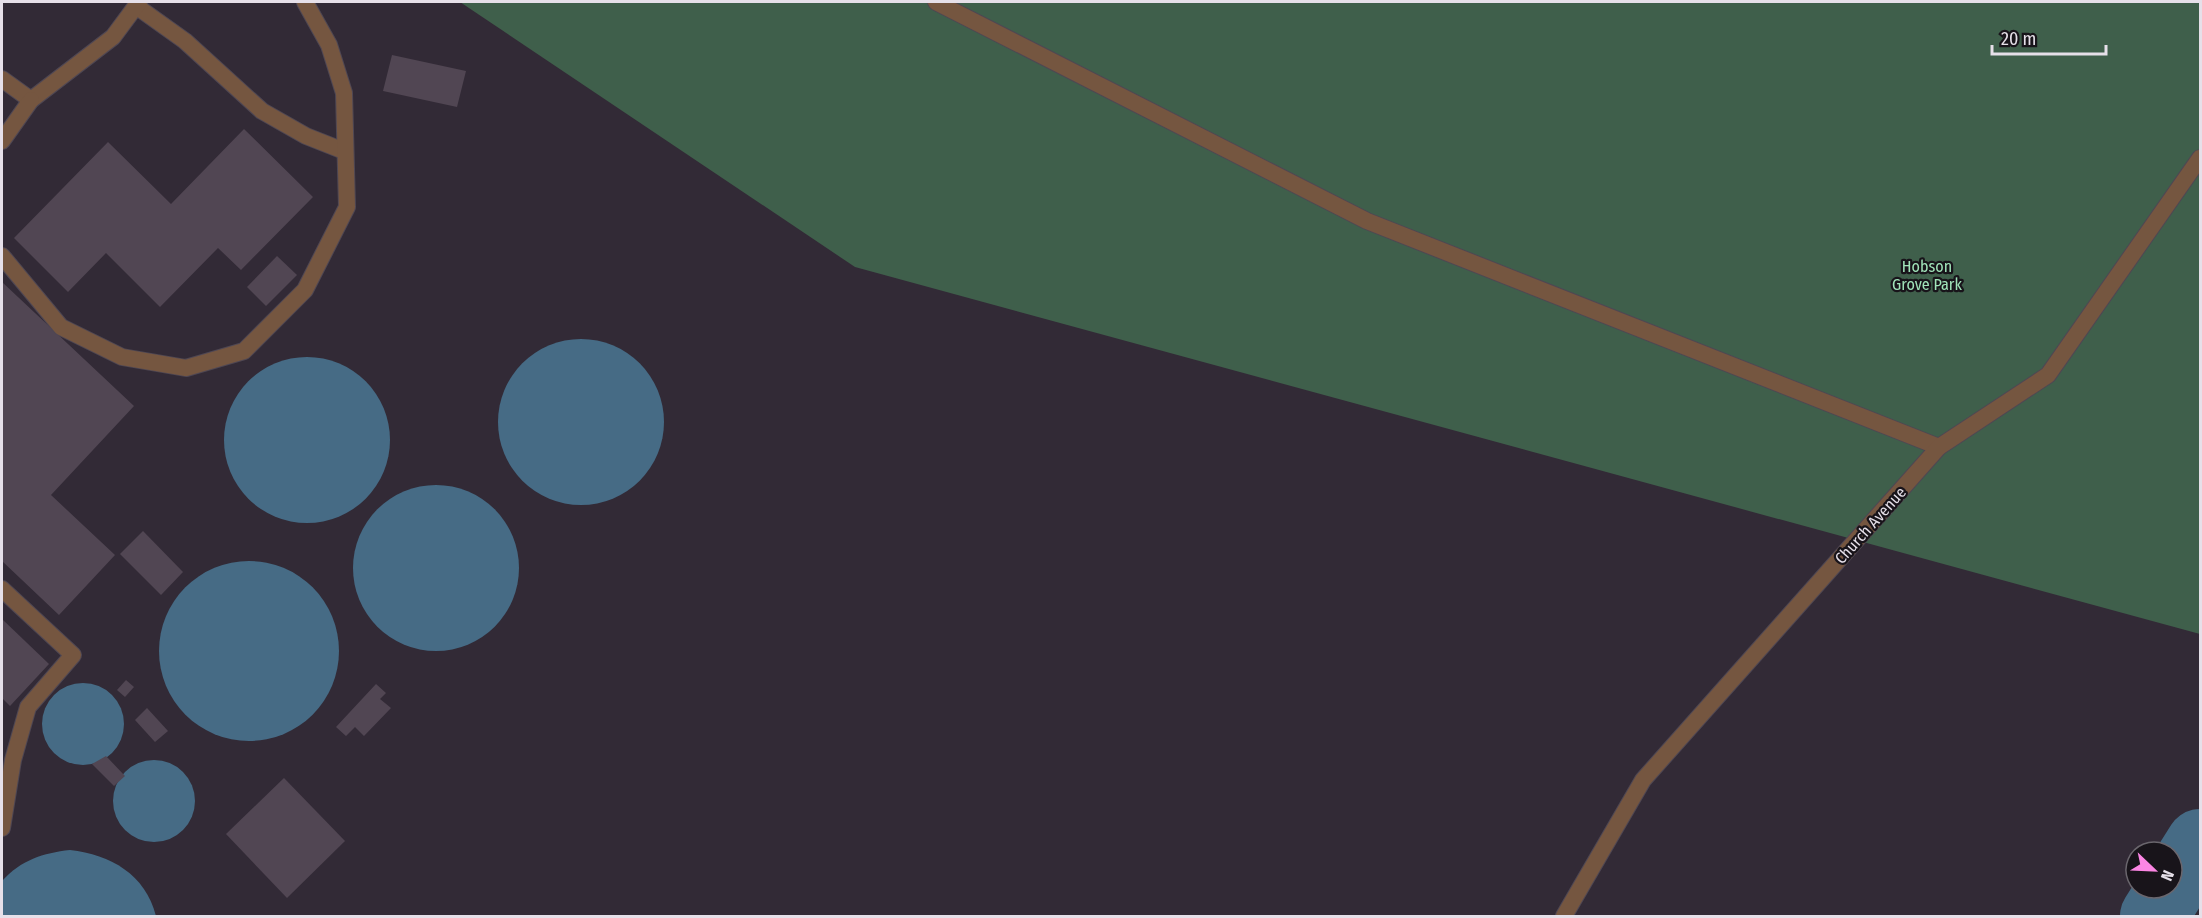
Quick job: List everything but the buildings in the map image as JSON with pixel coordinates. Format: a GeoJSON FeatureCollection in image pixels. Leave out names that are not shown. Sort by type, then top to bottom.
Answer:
{"type":"FeatureCollection","features":[{"type":"Feature","properties":{"kind":"street"},"geometry":{"type":"LineString","coordinates":[[2,256],[62,327],[122,357],[186,368],[244,351],[305,290],[347,207],[344,93],[329,45],[305,2]]}},
{"type":"Feature","properties":{"kind":"street"},"geometry":{"type":"LineString","coordinates":[[936,2],[1367,221],[1939,447]]}},
{"type":"Feature","properties":{"kind":"street"},"geometry":{"type":"LineString","coordinates":[[2,141],[31,100],[113,37],[138,4],[185,41],[262,111],[306,136],[344,151]]}},
{"type":"Feature","properties":{"kind":"street"},"geometry":{"type":"LineString","coordinates":[[2,79],[31,100]]}},
{"type":"Feature","properties":{"kind":"street","name":"Church Avenue"},"geometry":{"type":"LineString","coordinates":[[1564,916],[1643,780],[1939,447],[2048,375],[2200,158]]}},
{"type":"Feature","properties":{"kind":"street"},"geometry":{"type":"LineString","coordinates":[[2,589],[73,655],[28,707],[13,760],[2,828]]}},
{"type":"Feature","properties":{"kind":"green space","name":"Hobson Grove Park"},"geometry":{"type":"Polygon","coordinates":[[[460,2],[2200,2],[2200,634],[855,267],[460,2]]]}},
{"type":"Feature","properties":{"kind":"water"},"geometry":{"type":"Polygon","coordinates":[[[581,339],[613,345],[640,363],[658,390],[664,422],[658,454],[640,481],[613,499],[581,505],[549,499],[522,481],[504,454],[498,422],[504,390],[522,363],[549,345],[581,339]]]}},
{"type":"Feature","properties":{"kind":"water"},"geometry":{"type":"Polygon","coordinates":[[[307,357],[323,358],[339,363],[366,381],[384,408],[389,424],[389,456],[384,472],[366,499],[339,517],[323,522],[307,523],[291,522],[275,517],[248,499],[230,472],[225,456],[224,440],[225,424],[230,408],[248,381],[275,363],[291,358],[307,357]]]}},
{"type":"Feature","properties":{"kind":"water"},"geometry":{"type":"Polygon","coordinates":[[[436,485],[468,491],[495,509],[513,536],[519,568],[513,600],[495,627],[468,645],[436,651],[404,645],[377,627],[359,600],[353,568],[359,536],[377,509],[404,491],[436,485]]]}},
{"type":"Feature","properties":{"kind":"water"},"geometry":{"type":"Polygon","coordinates":[[[249,561],[267,562],[284,567],[313,587],[333,616],[338,633],[338,669],[333,686],[313,715],[284,735],[267,740],[249,741],[231,740],[214,735],[185,715],[165,686],[160,669],[159,651],[160,633],[165,616],[185,587],[214,567],[231,562],[249,561]]]}},
{"type":"Feature","properties":{"kind":"water"},"geometry":{"type":"Polygon","coordinates":[[[83,683],[99,686],[112,695],[121,708],[124,724],[121,740],[112,753],[99,762],[83,765],[67,762],[54,753],[45,740],[42,724],[45,708],[54,695],[67,686],[83,683]]]}},
{"type":"Feature","properties":{"kind":"water"},"geometry":{"type":"Polygon","coordinates":[[[154,760],[170,763],[183,772],[192,785],[195,801],[192,817],[183,830],[170,839],[154,842],[138,839],[125,830],[116,817],[113,801],[116,785],[125,772],[138,763],[154,760]]]}},
{"type":"Feature","properties":{"kind":"water"},"geometry":{"type":"Polygon","coordinates":[[[70,850],[99,857],[124,869],[144,889],[156,916],[2,916],[2,881],[9,874],[33,859],[70,850]]]}},
{"type":"Feature","properties":{"kind":"waterway"},"geometry":{"type":"LineString","coordinates":[[2154,916],[2200,843]]}}]}
